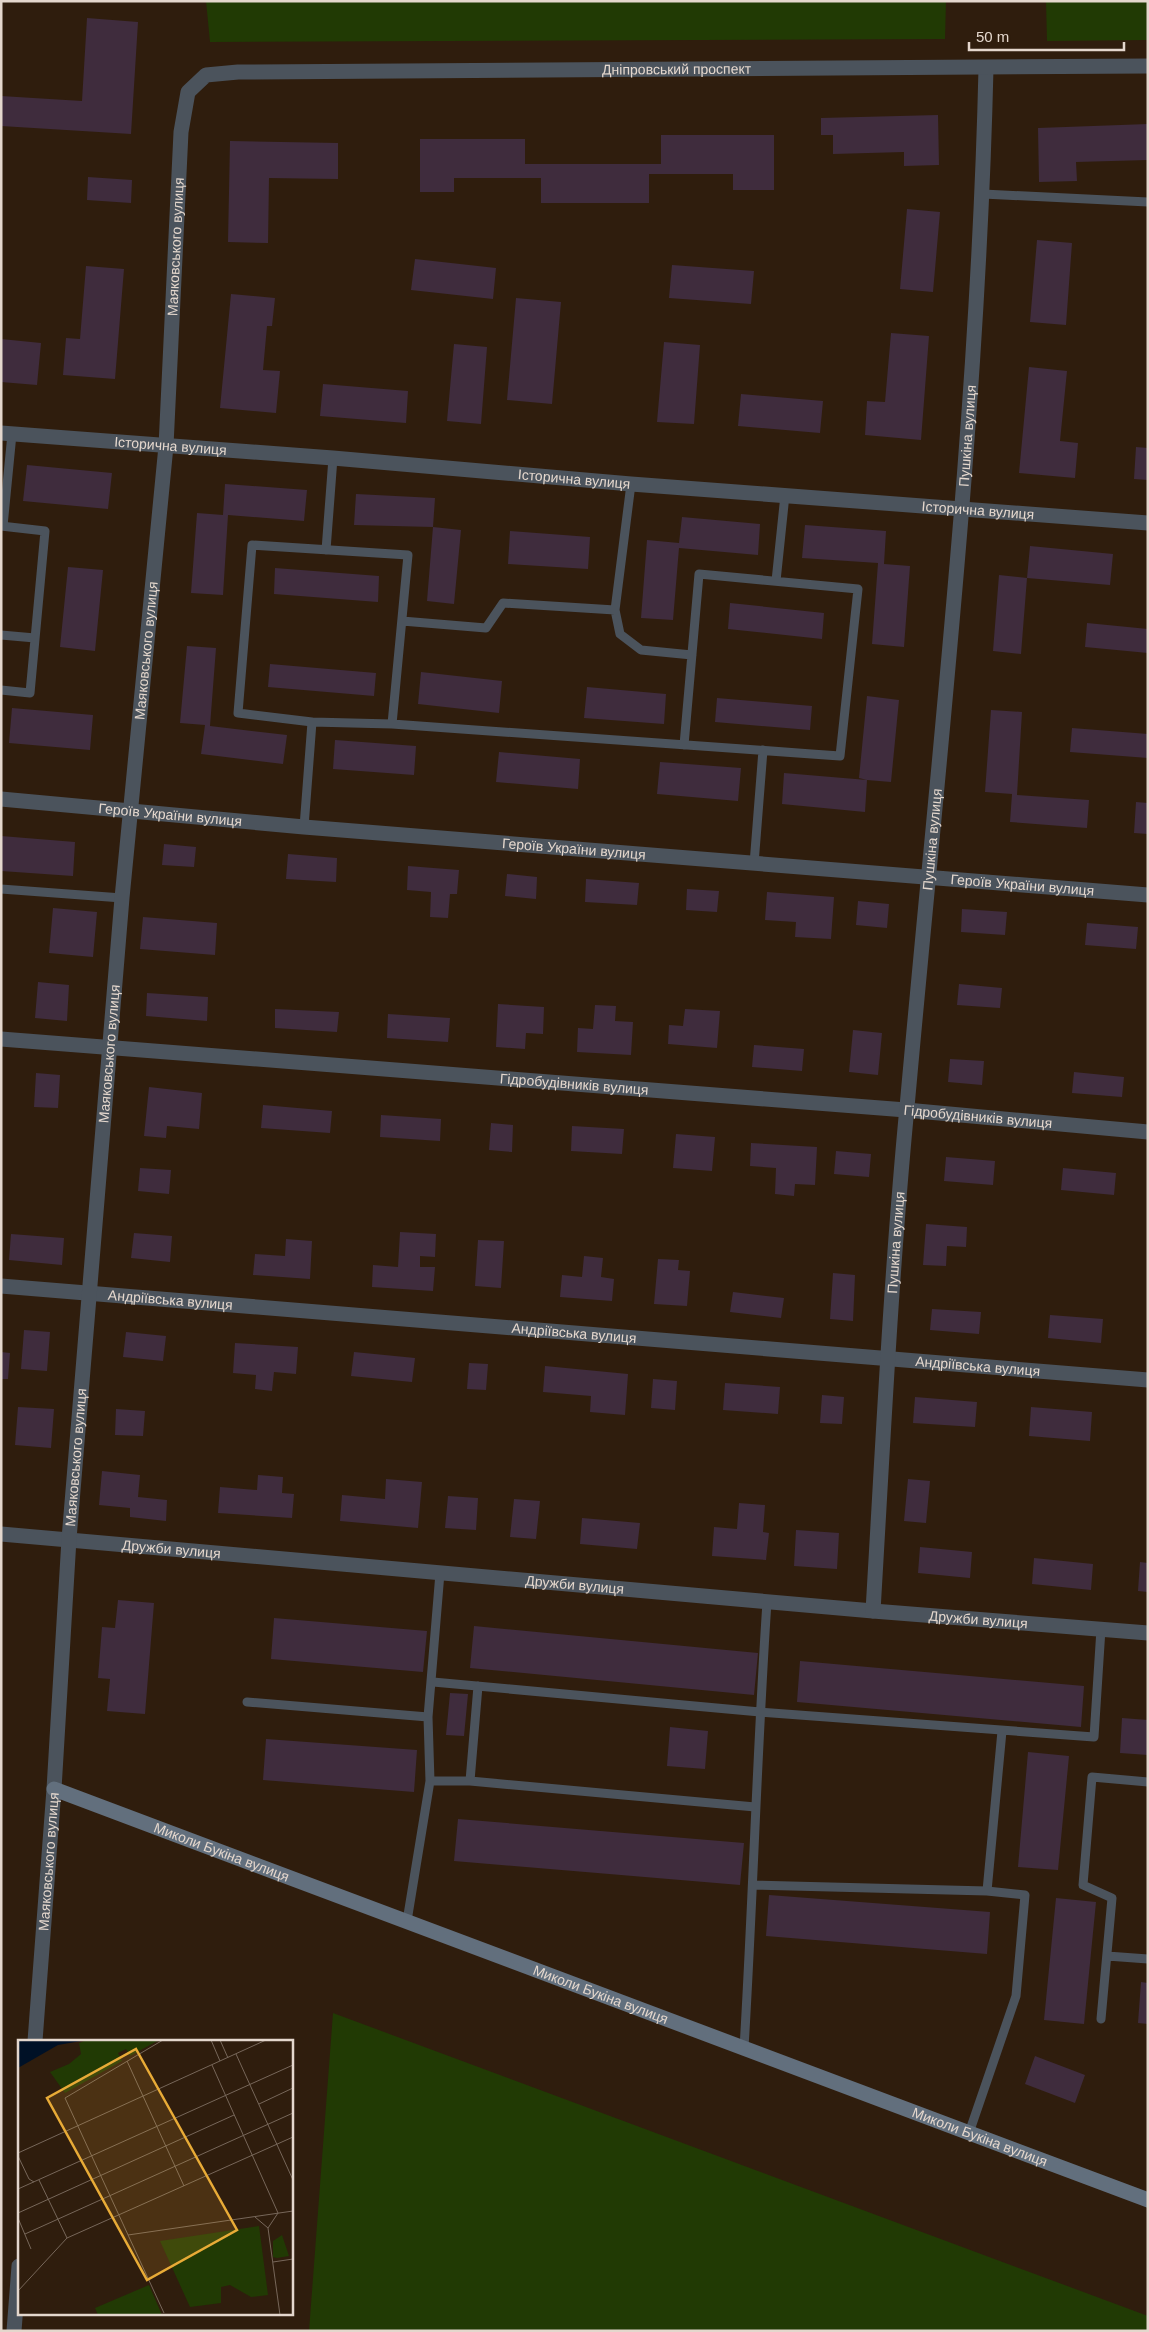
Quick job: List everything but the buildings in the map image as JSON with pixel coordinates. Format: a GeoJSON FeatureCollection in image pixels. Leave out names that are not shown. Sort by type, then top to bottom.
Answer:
{"type":"FeatureCollection","features":[{"type":"Feature","properties":{"kind":"street","name":"Дніпровський проспект"},"geometry":{"type":"LineString","coordinates":[[206,75],[238,72],[1148,66]]}},
{"type":"Feature","properties":{"kind":"street","name":"Пушкіна вулиця"},"geometry":{"type":"LineString","coordinates":[[872,1611],[906,1110],[930,879],[962,509],[983,194],[986,68]]}},
{"type":"Feature","properties":{"kind":"street","name":"Маяковського вулиця"},"geometry":{"type":"LineString","coordinates":[[35,2040],[54,1788],[69,1540],[122,898],[166,446],[181,132],[188,92],[206,75]]}},
{"type":"Feature","properties":{"kind":"street","name":"Історична вулиця"},"geometry":{"type":"LineString","coordinates":[[7,434],[1148,523]]}},
{"type":"Feature","properties":{"kind":"street","name":"Героїв України вулиця"},"geometry":{"type":"LineString","coordinates":[[1,799],[304,827],[930,879],[1148,894]]}},
{"type":"Feature","properties":{"kind":"street","name":"Гідробудівників вулиця"},"geometry":{"type":"LineString","coordinates":[[1,1039],[906,1110],[1148,1132]]}},
{"type":"Feature","properties":{"kind":"street","name":"Андріївська вулиця"},"geometry":{"type":"LineString","coordinates":[[1,1286],[1148,1380]]}},
{"type":"Feature","properties":{"kind":"street","name":"Дружби вулиця"},"geometry":{"type":"LineString","coordinates":[[1,1534],[767,1602],[1148,1633]]}},
{"type":"Feature","properties":{"kind":"street","name":"Миколи Букіна вулиця"},"geometry":{"type":"LineString","coordinates":[[54,1788],[1148,2200]]}},
{"type":"Feature","properties":{"kind":"street"},"geometry":{"type":"LineString","coordinates":[[14,2331],[18,2279]]}},
{"type":"Feature","properties":{"kind":"lane"},"geometry":{"type":"LineString","coordinates":[[983,194],[1148,202]]}},
{"type":"Feature","properties":{"kind":"lane"},"geometry":{"type":"LineString","coordinates":[[1,690],[30,692],[45,531],[2,526],[7,434]]}},
{"type":"Feature","properties":{"kind":"lane"},"geometry":{"type":"LineString","coordinates":[[326,550],[333,458]]}},
{"type":"Feature","properties":{"kind":"lane"},"geometry":{"type":"LineString","coordinates":[[632,484],[615,610],[620,634],[641,650],[692,655]]}},
{"type":"Feature","properties":{"kind":"lane"},"geometry":{"type":"LineString","coordinates":[[776,581],[784,495]]}},
{"type":"Feature","properties":{"kind":"lane"},"geometry":{"type":"LineString","coordinates":[[392,724],[408,555],[252,545],[238,714],[312,722],[392,724],[684,745],[763,750],[840,756],[858,589],[699,574],[684,745]]}},
{"type":"Feature","properties":{"kind":"lane"},"geometry":{"type":"LineString","coordinates":[[402,621],[486,628],[503,603],[615,610]]}},
{"type":"Feature","properties":{"kind":"lane"},"geometry":{"type":"LineString","coordinates":[[1,635],[35,638]]}},
{"type":"Feature","properties":{"kind":"lane"},"geometry":{"type":"LineString","coordinates":[[304,827],[312,722]]}},
{"type":"Feature","properties":{"kind":"lane"},"geometry":{"type":"LineString","coordinates":[[754,864],[763,750]]}},
{"type":"Feature","properties":{"kind":"lane"},"geometry":{"type":"LineString","coordinates":[[1,889],[122,898]]}},
{"type":"Feature","properties":{"kind":"lane"},"geometry":{"type":"LineString","coordinates":[[407,1921],[430,1781],[428,1717],[440,1573]]}},
{"type":"Feature","properties":{"kind":"lane"},"geometry":{"type":"LineString","coordinates":[[744,2048],[754,1885],[755,1807],[767,1602]]}},
{"type":"Feature","properties":{"kind":"lane"},"geometry":{"type":"LineString","coordinates":[[432,1682],[760,1712],[1094,1738],[1101,1629]]}},
{"type":"Feature","properties":{"kind":"lane"},"geometry":{"type":"LineString","coordinates":[[470,1781],[478,1686]]}},
{"type":"Feature","properties":{"kind":"lane"},"geometry":{"type":"LineString","coordinates":[[247,1702],[428,1717]]}},
{"type":"Feature","properties":{"kind":"lane"},"geometry":{"type":"LineString","coordinates":[[988,1891],[1002,1731]]}},
{"type":"Feature","properties":{"kind":"lane"},"geometry":{"type":"LineString","coordinates":[[1101,2019],[1112,1898],[1083,1886],[1092,1776],[1148,1782]]}},
{"type":"Feature","properties":{"kind":"lane"},"geometry":{"type":"LineString","coordinates":[[430,1781],[470,1781],[755,1807]]}},
{"type":"Feature","properties":{"kind":"lane"},"geometry":{"type":"LineString","coordinates":[[754,1885],[988,1891],[1025,1895],[1016,1996],[969,2133]]}},
{"type":"Feature","properties":{"kind":"lane"},"geometry":{"type":"LineString","coordinates":[[1107,1956],[1148,1959]]}},
{"type":"Feature","properties":{"kind":"green space"},"geometry":{"type":"Polygon","coordinates":[[[206,1],[946,1],[945,39],[210,42],[206,1]]]}},
{"type":"Feature","properties":{"kind":"green space"},"geometry":{"type":"Polygon","coordinates":[[[1046,1],[1148,1],[1148,40],[1047,41],[1046,1]]]}},
{"type":"Feature","properties":{"kind":"green space"},"geometry":{"type":"Polygon","coordinates":[[[333,2013],[1148,2316],[1148,2331],[309,2331],[333,2013]]]}}]}
